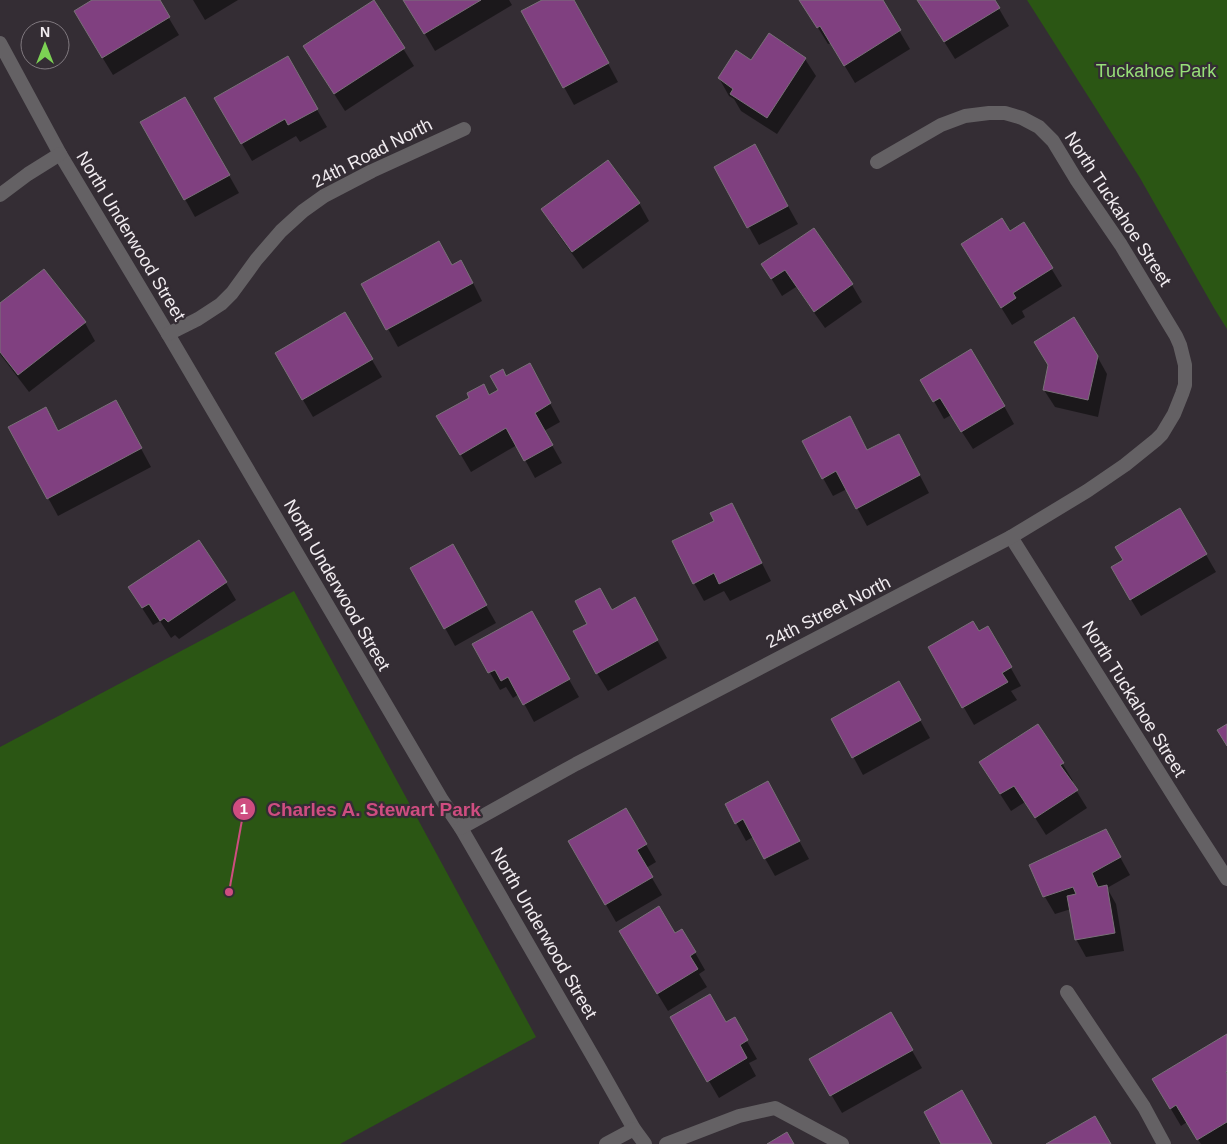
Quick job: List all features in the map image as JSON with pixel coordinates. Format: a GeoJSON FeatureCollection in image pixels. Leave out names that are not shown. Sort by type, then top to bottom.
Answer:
{"type":"FeatureCollection","features":[{"type":"Feature","properties":{"kind":"street","name":"North Underwood Street"},"geometry":{"type":"LineString","coordinates":[[0,43],[60,154],[442,800],[461,828],[644,1144]]}},
{"type":"Feature","properties":{"kind":"street","name":"North Tuckahoe Street"},"geometry":{"type":"LineString","coordinates":[[877,162],[941,124],[964,116],[1005,113],[1022,118],[1039,127],[1053,141],[1176,336],[1185,365],[1185,385],[1182,394]]}},
{"type":"Feature","properties":{"kind":"street","name":"24th Road North"},"geometry":{"type":"LineString","coordinates":[[168,334],[198,319],[221,304],[232,293],[256,260],[281,231],[303,211],[324,196],[365,174],[464,128]]}},
{"type":"Feature","properties":{"kind":"street"},"geometry":{"type":"LineString","coordinates":[[0,195],[28,174],[60,154]]}},
{"type":"Feature","properties":{"kind":"street","name":"24th Street North"},"geometry":{"type":"LineString","coordinates":[[461,828],[576,764],[1011,538],[1087,491],[1125,465],[1156,440],[1166,429],[1182,394]]}},
{"type":"Feature","properties":{"kind":"street","name":"North Tuckahoe Street"},"geometry":{"type":"LineString","coordinates":[[1011,538],[1186,818],[1227,879]]}},
{"type":"Feature","properties":{"kind":"street"},"geometry":{"type":"LineString","coordinates":[[1067,992],[1144,1107],[1164,1144]]}},
{"type":"Feature","properties":{"kind":"street"},"geometry":{"type":"LineString","coordinates":[[666,1144],[738,1116],[775,1108],[842,1144]]}},
{"type":"Feature","properties":{"kind":"street"},"geometry":{"type":"LineString","coordinates":[[606,1144],[634,1129]]}},
{"type":"Feature","properties":{"kind":"green space","name":"Tuckahoe Park"},"geometry":{"type":"Polygon","coordinates":[[[1027,0],[1227,0],[1227,329],[1140,178],[1027,0]]]}},
{"type":"Feature","properties":{"kind":"green space"},"geometry":{"type":"Polygon","coordinates":[[[294,591],[536,1037],[340,1144],[0,1144],[0,747],[294,591]]]}},
{"type":"Feature","properties":{"kind":"building"},"geometry":{"type":"Polygon","coordinates":[[[92,0],[160,0],[170,17],[102,58],[74,11],[92,0]]]}},
{"type":"Feature","properties":{"kind":"building"},"geometry":{"type":"Polygon","coordinates":[[[374,0],[405,48],[334,94],[303,46],[374,0]]]}},
{"type":"Feature","properties":{"kind":"building"},"geometry":{"type":"Polygon","coordinates":[[[403,0],[481,0],[424,34],[403,0]]]}},
{"type":"Feature","properties":{"kind":"building"},"geometry":{"type":"Polygon","coordinates":[[[542,0],[574,0],[609,63],[563,88],[521,11],[542,0]]]}},
{"type":"Feature","properties":{"kind":"building"},"geometry":{"type":"Polygon","coordinates":[[[799,0],[883,0],[901,30],[844,66],[820,26],[817,28],[799,0]]]}},
{"type":"Feature","properties":{"kind":"building"},"geometry":{"type":"Polygon","coordinates":[[[917,0],[995,0],[1000,8],[944,42],[917,0]]]}},
{"type":"Feature","properties":{"kind":"building"},"geometry":{"type":"Polygon","coordinates":[[[769,33],[806,58],[767,118],[730,94],[733,89],[718,78],[736,50],[751,60],[769,33]]]}},
{"type":"Feature","properties":{"kind":"building"},"geometry":{"type":"Polygon","coordinates":[[[288,56],[318,109],[288,125],[285,119],[241,144],[214,98],[288,56]]]}},
{"type":"Feature","properties":{"kind":"building"},"geometry":{"type":"Polygon","coordinates":[[[185,97],[230,175],[184,200],[140,122],[185,97]]]}},
{"type":"Feature","properties":{"kind":"building"},"geometry":{"type":"Polygon","coordinates":[[[755,144],[788,206],[747,228],[714,167],[755,144]]]}},
{"type":"Feature","properties":{"kind":"building"},"geometry":{"type":"Polygon","coordinates":[[[608,160],[640,203],[572,252],[541,209],[608,160]]]}},
{"type":"Feature","properties":{"kind":"building"},"geometry":{"type":"Polygon","coordinates":[[[1002,218],[1010,231],[1024,222],[1053,268],[1013,293],[1016,298],[1001,308],[961,244],[1002,218]]]}},
{"type":"Feature","properties":{"kind":"building"},"geometry":{"type":"Polygon","coordinates":[[[814,228],[853,284],[814,312],[785,270],[771,279],[761,264],[814,228]]]}},
{"type":"Feature","properties":{"kind":"building"},"geometry":{"type":"Polygon","coordinates":[[[439,241],[452,265],[461,260],[473,283],[386,330],[361,284],[439,241]]]}},
{"type":"Feature","properties":{"kind":"building"},"geometry":{"type":"Polygon","coordinates":[[[44,269],[86,322],[18,375],[0,352],[0,303],[44,269]]]}},
{"type":"Feature","properties":{"kind":"building"},"geometry":{"type":"Polygon","coordinates":[[[345,312],[373,359],[302,400],[275,353],[345,312]]]}},
{"type":"Feature","properties":{"kind":"building"},"geometry":{"type":"Polygon","coordinates":[[[1074,317],[1098,356],[1088,400],[1043,390],[1048,365],[1034,342],[1074,317]]]}},
{"type":"Feature","properties":{"kind":"building"},"geometry":{"type":"Polygon","coordinates":[[[971,349],[1005,406],[961,432],[940,398],[933,402],[920,380],[971,349]]]}},
{"type":"Feature","properties":{"kind":"building"},"geometry":{"type":"Polygon","coordinates":[[[530,363],[551,403],[535,413],[553,445],[524,461],[506,428],[460,455],[436,416],[469,398],[467,393],[484,384],[489,395],[498,390],[490,376],[503,369],[506,376],[530,363]]]}},
{"type":"Feature","properties":{"kind":"building"},"geometry":{"type":"Polygon","coordinates":[[[116,400],[142,448],[47,499],[8,427],[46,407],[58,431],[116,400]]]}},
{"type":"Feature","properties":{"kind":"building"},"geometry":{"type":"Polygon","coordinates":[[[850,416],[867,450],[899,434],[920,475],[856,509],[836,471],[822,479],[802,441],[850,416]]]}},
{"type":"Feature","properties":{"kind":"building"},"geometry":{"type":"Polygon","coordinates":[[[732,503],[762,563],[719,584],[714,573],[693,584],[672,541],[714,521],[710,513],[732,503]]]}},
{"type":"Feature","properties":{"kind":"building"},"geometry":{"type":"Polygon","coordinates":[[[1180,508],[1207,554],[1130,600],[1111,567],[1123,560],[1115,547],[1180,508]]]}},
{"type":"Feature","properties":{"kind":"building"},"geometry":{"type":"Polygon","coordinates":[[[199,540],[227,582],[168,622],[164,618],[160,621],[149,604],[142,608],[128,587],[199,540]]]}},
{"type":"Feature","properties":{"kind":"building"},"geometry":{"type":"Polygon","coordinates":[[[453,544],[487,605],[444,629],[410,568],[453,544]]]}},
{"type":"Feature","properties":{"kind":"building"},"geometry":{"type":"Polygon","coordinates":[[[600,588],[612,610],[635,597],[658,640],[596,674],[573,631],[587,624],[575,601],[600,588]]]}},
{"type":"Feature","properties":{"kind":"building"},"geometry":{"type":"Polygon","coordinates":[[[532,611],[570,679],[523,705],[508,677],[501,681],[495,670],[488,673],[472,644],[532,611]]]}},
{"type":"Feature","properties":{"kind":"building"},"geometry":{"type":"Polygon","coordinates":[[[973,621],[979,631],[988,626],[1012,667],[1002,673],[1008,682],[962,708],[928,647],[973,621]]]}},
{"type":"Feature","properties":{"kind":"building"},"geometry":{"type":"Polygon","coordinates":[[[899,681],[921,720],[852,758],[831,719],[899,681]]]}},
{"type":"Feature","properties":{"kind":"building"},"geometry":{"type":"Polygon","coordinates":[[[1038,724],[1064,763],[1060,765],[1078,790],[1035,818],[1014,786],[1000,794],[979,762],[1038,724]]]}},
{"type":"Feature","properties":{"kind":"building"},"geometry":{"type":"Polygon","coordinates":[[[1227,724],[1227,746],[1217,730],[1227,724]]]}},
{"type":"Feature","properties":{"kind":"building"},"geometry":{"type":"Polygon","coordinates":[[[768,781],[800,841],[764,859],[743,819],[735,824],[725,804],[768,781]]]}},
{"type":"Feature","properties":{"kind":"building"},"geometry":{"type":"Polygon","coordinates":[[[626,808],[647,844],[637,850],[653,877],[605,905],[568,841],[626,808]]]}},
{"type":"Feature","properties":{"kind":"building"},"geometry":{"type":"Polygon","coordinates":[[[1106,829],[1121,857],[1092,873],[1098,887],[1107,885],[1115,933],[1075,940],[1067,896],[1076,894],[1073,887],[1043,897],[1029,865],[1106,829]]]}},
{"type":"Feature","properties":{"kind":"building"},"geometry":{"type":"Polygon","coordinates":[[[659,906],[675,933],[682,929],[696,952],[690,956],[698,969],[657,994],[619,931],[659,906]]]}},
{"type":"Feature","properties":{"kind":"building"},"geometry":{"type":"Polygon","coordinates":[[[710,994],[726,1022],[735,1017],[748,1040],[740,1045],[747,1058],[707,1082],[670,1017],[710,994]]]}},
{"type":"Feature","properties":{"kind":"building"},"geometry":{"type":"Polygon","coordinates":[[[891,1012],[913,1050],[830,1096],[809,1059],[891,1012]]]}},
{"type":"Feature","properties":{"kind":"building"},"geometry":{"type":"Polygon","coordinates":[[[1227,1034],[1227,1122],[1197,1140],[1176,1105],[1170,1109],[1152,1079],[1227,1034]]]}},
{"type":"Feature","properties":{"kind":"building"},"geometry":{"type":"Polygon","coordinates":[[[962,1090],[992,1144],[941,1144],[924,1112],[962,1090]]]}},
{"type":"Feature","properties":{"kind":"building"},"geometry":{"type":"Polygon","coordinates":[[[1095,1116],[1111,1144],[1046,1144],[1095,1116]]]}},
{"type":"Feature","properties":{"kind":"building"},"geometry":{"type":"Polygon","coordinates":[[[787,1132],[794,1144],[767,1144],[787,1132]]]}},
{"type":"Feature","properties":{"kind":"place","name":"Charles A. Stewart Park"},"geometry":{"type":"Point","coordinates":[229,892]}}]}
